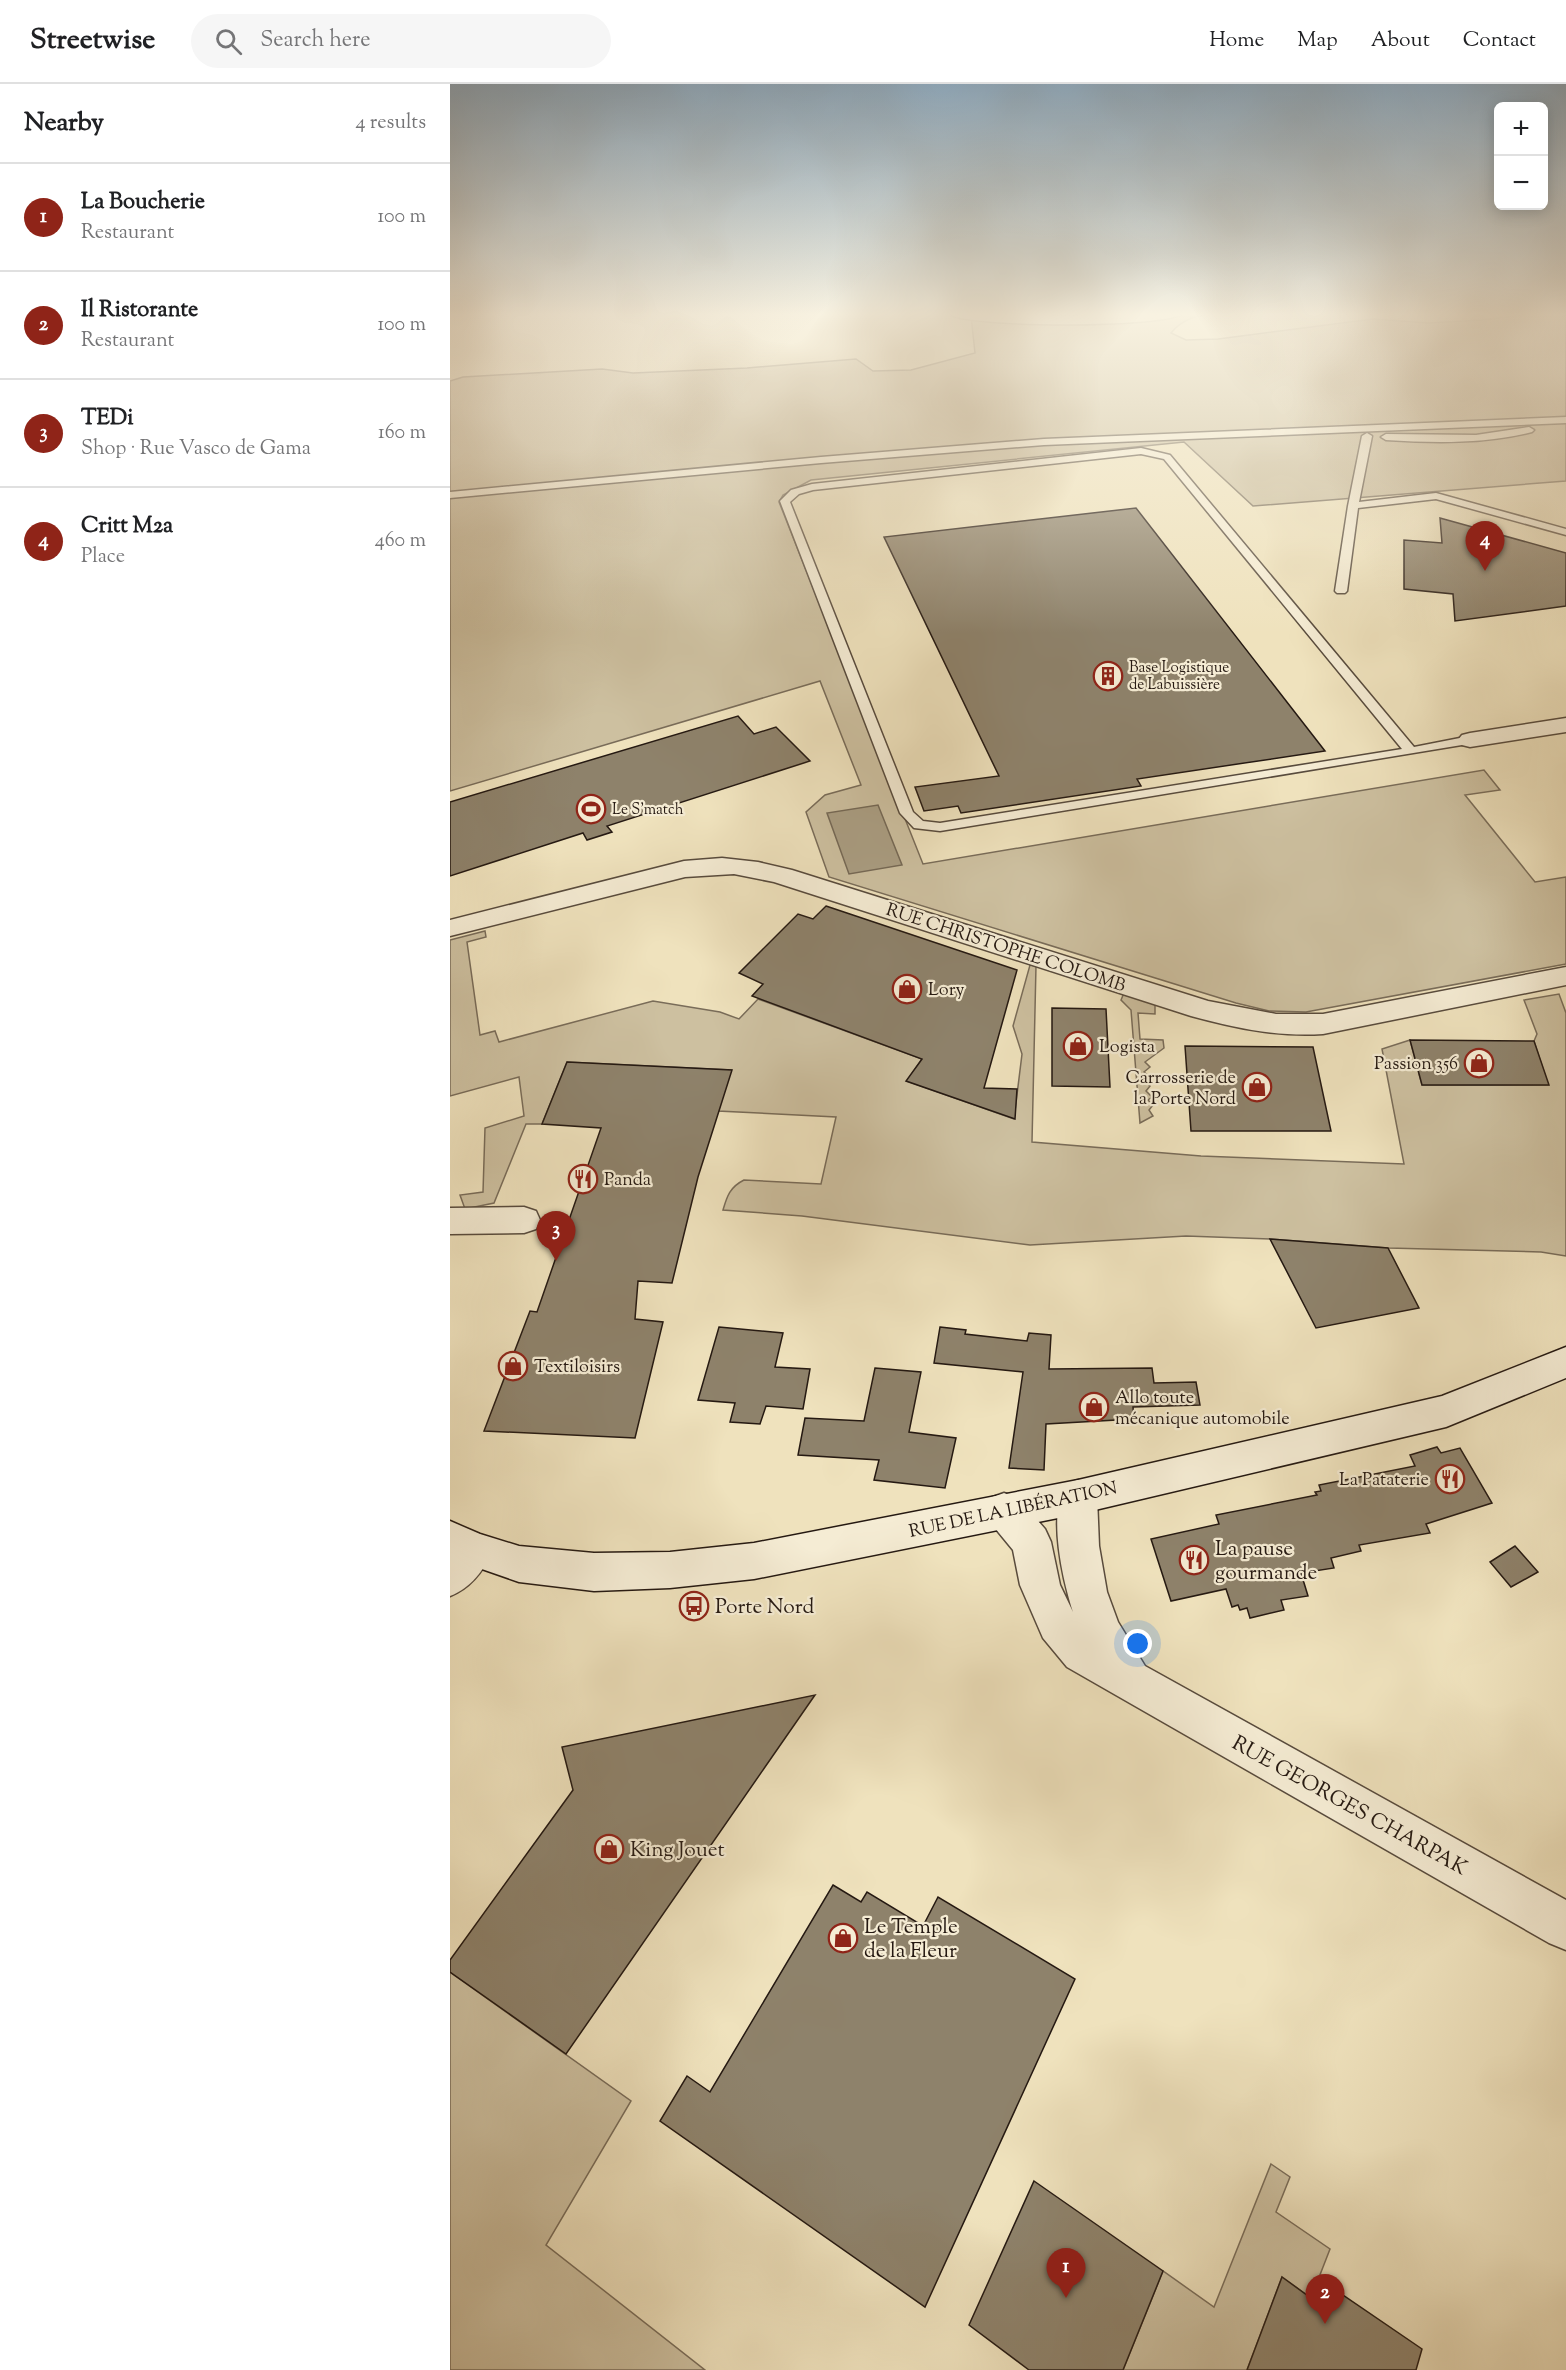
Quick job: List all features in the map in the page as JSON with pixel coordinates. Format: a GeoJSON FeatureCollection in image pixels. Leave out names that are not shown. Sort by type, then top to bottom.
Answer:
{"type":"FeatureCollection","features":[{"type":"Feature","properties":{"kind":"street"},"geometry":{"type":"LineString","coordinates":[[1470,740],[1566,725]]}},
{"type":"Feature","properties":{"kind":"street","name":"RUE CHRISTOPHE COLOMB"},"geometry":{"type":"LineString","coordinates":[[450,928],[684,869],[724,865],[760,869],[1201,1009],[1265,1025],[1323,1024],[1566,976]]}},
{"type":"Feature","properties":{"kind":"street"},"geometry":{"type":"LineString","coordinates":[[450,1221],[524,1220]]}},
{"type":"Feature","properties":{"kind":"street","name":"RUE DE LA LIBÉRATION"},"geometry":{"type":"LineString","coordinates":[[458,1556],[594,1572],[716,1567],[754,1562],[1004,1510],[1078,1497],[1446,1412],[1566,1362]]}},
{"type":"Feature","properties":{"kind":"street","name":"RUE GEORGES CHARPAK"},"geometry":{"type":"LineString","coordinates":[[1078,1497],[1077,1535],[1086,1591],[1110,1653],[1134,1683]]}},
{"type":"Feature","properties":{"kind":"street","name":"RUE GEORGES CHARPAK"},"geometry":{"type":"LineString","coordinates":[[1004,1510],[1031,1542],[1040,1585],[1057,1624],[1082,1653],[1566,1926]]}},
{"type":"Feature","properties":{"kind":"lane"},"geometry":{"type":"LineString","coordinates":[[450,495],[908,452],[1044,442],[1566,420]]}},
{"type":"Feature","properties":{"kind":"lane"},"geometry":{"type":"LineString","coordinates":[[1301,430],[1425,439],[1498,436],[1555,421]]}},
{"type":"Feature","properties":{"kind":"lane"},"geometry":{"type":"LineString","coordinates":[[1341,591],[1366,436]]}},
{"type":"Feature","properties":{"kind":"lane"},"geometry":{"type":"LineString","coordinates":[[1411,751],[1167,457],[1141,451],[812,488],[795,492],[785,501],[907,813],[919,825],[940,827],[1411,751],[1470,740]]}},
{"type":"Feature","properties":{"kind":"lane"},"geometry":{"type":"LineString","coordinates":[[1353,506],[1436,496],[1566,532]]}},
{"type":"Feature","properties":{"kind":"shaded area"},"geometry":{"type":"Polygon","coordinates":[[[450,420],[1566,420],[1566,481],[1253,506],[1184,442],[811,480],[783,495],[779,502],[923,864],[1484,770],[1500,790],[1465,795],[1535,882],[1566,877],[1566,964],[1306,1012],[1269,1011],[1236,1003],[829,877],[806,812],[825,795],[861,785],[820,681],[450,791],[450,420]]]}},
{"type":"Feature","properties":{"kind":"shaded area"},"geometry":{"type":"Polygon","coordinates":[[[878,805],[902,865],[849,874],[827,813],[878,805]]]}},
{"type":"Feature","properties":{"kind":"shaded area"},"geometry":{"type":"Polygon","coordinates":[[[485,931],[486,937],[467,942],[480,1035],[495,1031],[499,1042],[653,1001],[720,1012],[739,1019],[758,999],[922,1059],[907,1081],[1014,1119],[1022,1054],[1013,1026],[1030,965],[1036,966],[1032,1142],[1201,1156],[1404,1164],[1382,1049],[1410,1040],[1422,1085],[1548,1085],[1534,1041],[1537,1034],[1524,1000],[1559,994],[1566,1013],[1566,1256],[1541,1252],[1388,1248],[1270,1239],[1186,1236],[1030,1245],[802,1216],[723,1210],[730,1192],[744,1180],[821,1184],[836,1117],[718,1111],[731,1070],[567,1062],[542,1124],[526,1124],[494,1203],[465,1209],[460,1195],[483,1192],[485,1128],[524,1116],[519,1077],[450,1096],[450,940],[485,931]]]}},
{"type":"Feature","properties":{"kind":"shaded area"},"geometry":{"type":"Polygon","coordinates":[[[1124,993],[1155,1003],[1155,1014],[1138,1013],[1140,1039],[1163,1040],[1164,1048],[1145,1062],[1150,1067],[1144,1072],[1150,1077],[1145,1081],[1150,1086],[1146,1091],[1152,1097],[1148,1100],[1153,1105],[1149,1110],[1153,1116],[1140,1123],[1131,1010],[1121,1000],[1124,993]]]}},
{"type":"Feature","properties":{"kind":"shaded area"},"geometry":{"type":"Polygon","coordinates":[[[450,1972],[631,2101],[546,2245],[705,2370],[450,2370],[450,1972]]]}},
{"type":"Feature","properties":{"kind":"shaded area"},"geometry":{"type":"Polygon","coordinates":[[[1271,2164],[1290,2177],[1276,2212],[1330,2249],[1311,2298],[1282,2277],[1247,2370],[1123,2370],[1163,2271],[1214,2307],[1271,2164]]]}},
{"type":"Feature","properties":{"kind":"building","name":"Base Logistique de Labuissière"},"geometry":{"type":"Polygon","coordinates":[[[1136,508],[1325,751],[1137,779],[1141,786],[961,813],[958,806],[924,811],[915,787],[999,776],[884,537],[1136,508]]]}},
{"type":"Feature","properties":{"kind":"building"},"geometry":{"type":"Polygon","coordinates":[[[1440,518],[1566,553],[1566,606],[1455,621],[1453,594],[1404,589],[1404,540],[1442,543],[1440,518]]]}},
{"type":"Feature","properties":{"kind":"building"},"geometry":{"type":"Polygon","coordinates":[[[738,716],[754,734],[776,727],[810,761],[607,826],[612,832],[587,840],[583,833],[450,876],[450,802],[738,716]]]}},
{"type":"Feature","properties":{"kind":"building"},"geometry":{"type":"Polygon","coordinates":[[[826,906],[1017,970],[984,1088],[1017,1089],[1015,1119],[906,1081],[922,1059],[752,996],[763,984],[739,973],[798,914],[813,919],[826,906]]]}},
{"type":"Feature","properties":{"kind":"building"},"geometry":{"type":"Polygon","coordinates":[[[1052,1008],[1106,1009],[1110,1087],[1052,1086],[1052,1008]]]}},
{"type":"Feature","properties":{"kind":"building","name":"Passion 356"},"geometry":{"type":"Polygon","coordinates":[[[1410,1040],[1534,1041],[1549,1085],[1422,1085],[1410,1040]]]}},
{"type":"Feature","properties":{"kind":"building"},"geometry":{"type":"Polygon","coordinates":[[[1185,1046],[1313,1047],[1331,1131],[1191,1131],[1185,1046]]]}},
{"type":"Feature","properties":{"kind":"building"},"geometry":{"type":"Polygon","coordinates":[[[567,1062],[732,1070],[698,1177],[672,1283],[638,1281],[635,1319],[663,1322],[635,1438],[484,1431],[530,1311],[537,1312],[601,1128],[542,1124],[567,1062]]]}},
{"type":"Feature","properties":{"kind":"building"},"geometry":{"type":"Polygon","coordinates":[[[1270,1239],[1388,1248],[1419,1308],[1316,1328],[1270,1239]]]}},
{"type":"Feature","properties":{"kind":"building"},"geometry":{"type":"Polygon","coordinates":[[[719,1327],[783,1333],[775,1367],[810,1369],[803,1409],[766,1406],[760,1424],[730,1422],[735,1403],[698,1400],[719,1327]]]}},
{"type":"Feature","properties":{"kind":"building"},"geometry":{"type":"Polygon","coordinates":[[[940,1327],[966,1330],[965,1334],[1027,1341],[1029,1333],[1051,1335],[1049,1369],[1152,1368],[1154,1383],[1196,1382],[1200,1405],[1133,1407],[1134,1419],[1046,1424],[1044,1470],[1009,1468],[1023,1372],[934,1363],[940,1327]]]}},
{"type":"Feature","properties":{"kind":"building"},"geometry":{"type":"Polygon","coordinates":[[[875,1368],[921,1372],[909,1432],[956,1438],[945,1488],[874,1480],[879,1460],[798,1455],[805,1418],[864,1421],[875,1368]]]}},
{"type":"Feature","properties":{"kind":"building"},"geometry":{"type":"Polygon","coordinates":[[[1437,1447],[1441,1453],[1460,1448],[1492,1503],[1426,1524],[1430,1533],[1359,1545],[1361,1551],[1331,1558],[1334,1568],[1301,1573],[1308,1596],[1281,1600],[1284,1610],[1250,1618],[1247,1608],[1240,1610],[1238,1605],[1232,1607],[1226,1589],[1171,1601],[1151,1539],[1219,1524],[1216,1515],[1317,1495],[1315,1492],[1321,1491],[1319,1485],[1415,1466],[1410,1455],[1437,1447]]]}},
{"type":"Feature","properties":{"kind":"building"},"geometry":{"type":"Polygon","coordinates":[[[1515,1546],[1538,1572],[1511,1587],[1490,1562],[1515,1546]]]}},
{"type":"Feature","properties":{"kind":"building"},"geometry":{"type":"Polygon","coordinates":[[[815,1695],[566,2054],[450,1972],[450,1960],[573,1790],[562,1747],[815,1695]]]}},
{"type":"Feature","properties":{"kind":"building"},"geometry":{"type":"Polygon","coordinates":[[[833,1885],[861,1902],[867,1892],[923,1926],[938,1897],[1075,1979],[925,2307],[660,2121],[687,2076],[710,2092],[833,1885]]]}},
{"type":"Feature","properties":{"kind":"building"},"geometry":{"type":"Polygon","coordinates":[[[1034,2181],[1163,2271],[1123,2370],[1029,2370],[969,2325],[1034,2181]]]}},
{"type":"Feature","properties":{"kind":"building"},"geometry":{"type":"Polygon","coordinates":[[[1282,2277],[1311,2298],[1318,2278],[1422,2349],[1416,2370],[1247,2370],[1282,2277]]]}},
{"type":"Feature","properties":{"kind":"place","name":"Critt M2a"},"geometry":{"type":"Point","coordinates":[1485,571]}},
{"type":"Feature","properties":{"kind":"place","name":"Base Logistique de Labuissière"},"geometry":{"type":"Point","coordinates":[1108,676]}},
{"type":"Feature","properties":{"kind":"place","name":"Le S'match"},"geometry":{"type":"Point","coordinates":[591,809]}},
{"type":"Feature","properties":{"kind":"place","name":"Lory"},"geometry":{"type":"Point","coordinates":[907,989]}},
{"type":"Feature","properties":{"kind":"place","name":"Logista"},"geometry":{"type":"Point","coordinates":[1078,1046]}},
{"type":"Feature","properties":{"kind":"place","name":"Passion 356"},"geometry":{"type":"Point","coordinates":[1479,1063]}},
{"type":"Feature","properties":{"kind":"place","name":"Carrosserie de la Porte Nord"},"geometry":{"type":"Point","coordinates":[1257,1087]}},
{"type":"Feature","properties":{"kind":"place","name":"Panda"},"geometry":{"type":"Point","coordinates":[583,1179]}},
{"type":"Feature","properties":{"kind":"place","name":"TEDi"},"geometry":{"type":"Point","coordinates":[556,1261]}},
{"type":"Feature","properties":{"kind":"place","name":"Textiloisirs"},"geometry":{"type":"Point","coordinates":[513,1366]}},
{"type":"Feature","properties":{"kind":"place","name":"Allo toute mécanique automobile"},"geometry":{"type":"Point","coordinates":[1094,1407]}},
{"type":"Feature","properties":{"kind":"place","name":"La Pataterie"},"geometry":{"type":"Point","coordinates":[1450,1479]}},
{"type":"Feature","properties":{"kind":"place","name":"La pause gourmande"},"geometry":{"type":"Point","coordinates":[1194,1560]}},
{"type":"Feature","properties":{"kind":"place","name":"Porte Nord"},"geometry":{"type":"Point","coordinates":[694,1606]}},
{"type":"Feature","properties":{"kind":"place","name":"King Jouet"},"geometry":{"type":"Point","coordinates":[609,1849]}},
{"type":"Feature","properties":{"kind":"place","name":"Le Temple de la Fleur"},"geometry":{"type":"Point","coordinates":[843,1938]}},
{"type":"Feature","properties":{"kind":"place","name":"La Boucherie"},"geometry":{"type":"Point","coordinates":[1066,2298]}},
{"type":"Feature","properties":{"kind":"place","name":"Il Ristorante"},"geometry":{"type":"Point","coordinates":[1325,2324]}}]}
